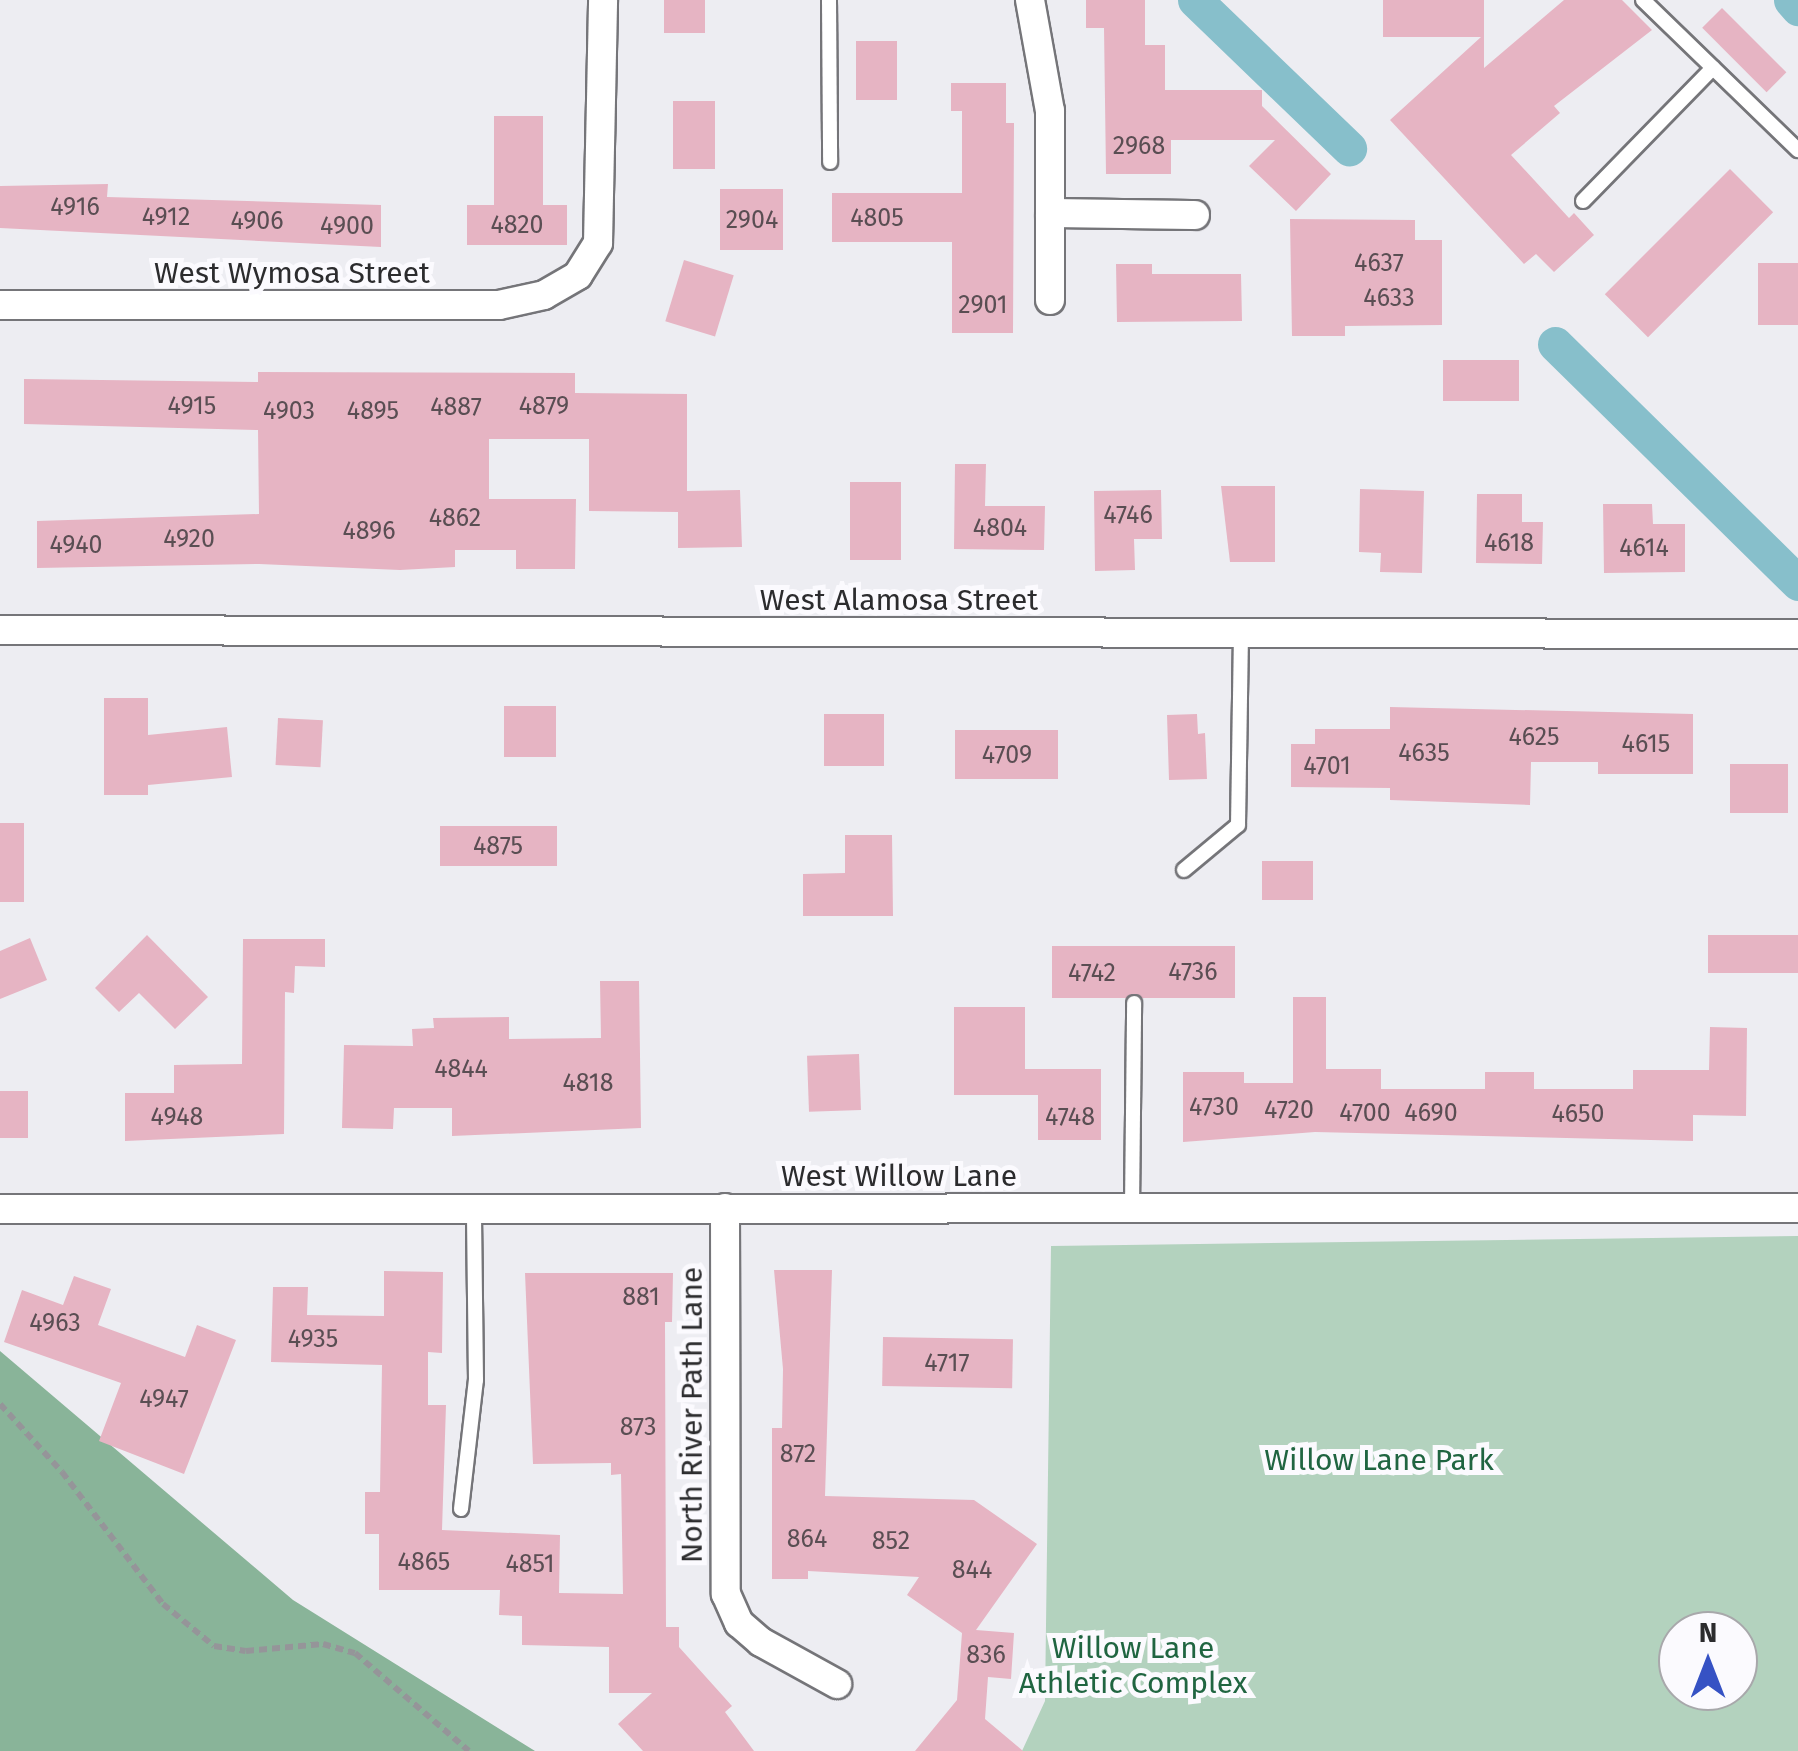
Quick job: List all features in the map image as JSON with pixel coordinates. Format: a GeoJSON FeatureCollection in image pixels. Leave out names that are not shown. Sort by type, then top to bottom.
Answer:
{"type":"FeatureCollection","features":[{"type":"Feature","properties":{"kind":"street","name":"West Wymosa Street"},"geometry":{"type":"LineString","coordinates":[[0,305],[499,304],[544,295],[578,275],[598,243],[604,208],[603,0]]}},
{"type":"Feature","properties":{"kind":"street"},"geometry":{"type":"LineString","coordinates":[[1030,0],[1050,112],[1050,300]]}},
{"type":"Feature","properties":{"kind":"street"},"geometry":{"type":"LineString","coordinates":[[1050,214],[1195,214]]}},
{"type":"Feature","properties":{"kind":"street","name":"West Alamosa Street"},"geometry":{"type":"LineString","coordinates":[[0,630],[1798,634]]}},
{"type":"Feature","properties":{"kind":"street","name":"North River Path Lane"},"geometry":{"type":"LineString","coordinates":[[725,1208],[726,1594],[738,1623],[760,1642],[836,1684]]}},
{"type":"Feature","properties":{"kind":"street","name":"West Willow Lane"},"geometry":{"type":"LineString","coordinates":[[0,1209],[1798,1208]]}},
{"type":"Feature","properties":{"kind":"lane"},"geometry":{"type":"LineString","coordinates":[[829,0],[830,162]]}},
{"type":"Feature","properties":{"kind":"lane"},"geometry":{"type":"LineString","coordinates":[[1643,0],[1798,150]]}},
{"type":"Feature","properties":{"kind":"lane"},"geometry":{"type":"LineString","coordinates":[[1583,201],[1713,68]]}},
{"type":"Feature","properties":{"kind":"lane"},"geometry":{"type":"LineString","coordinates":[[1184,870],[1238,825],[1241,633]]}},
{"type":"Feature","properties":{"kind":"lane"},"geometry":{"type":"LineString","coordinates":[[1132,1208],[1134,1003]]}},
{"type":"Feature","properties":{"kind":"lane"},"geometry":{"type":"LineString","coordinates":[[461,1509],[476,1380],[474,1209]]}},
{"type":"Feature","properties":{"kind":"path"},"geometry":{"type":"LineString","coordinates":[[0,1404],[62,1472],[163,1604],[214,1646],[246,1651],[322,1644],[355,1652],[469,1751]]}},
{"type":"Feature","properties":{"kind":"green space","name":"Willow Lane Park"},"geometry":{"type":"Polygon","coordinates":[[[1798,1236],[1798,1751],[1022,1751],[1045,1701],[1051,1246],[1798,1236]]]}},
{"type":"Feature","properties":{"kind":"green space"},"geometry":{"type":"Polygon","coordinates":[[[0,1351],[293,1600],[535,1751],[0,1751],[0,1351]]]}},
{"type":"Feature","properties":{"kind":"building"},"geometry":{"type":"Polygon","coordinates":[[[664,0],[705,0],[705,33],[664,33],[664,0]]]}},
{"type":"Feature","properties":{"kind":"building"},"geometry":{"type":"Polygon","coordinates":[[[1086,0],[1145,0],[1145,45],[1165,45],[1165,90],[1262,90],[1262,106],[1331,174],[1296,211],[1249,166],[1275,140],[1171,140],[1171,174],[1106,174],[1104,28],[1086,28],[1086,0]]]}},
{"type":"Feature","properties":{"kind":"building"},"geometry":{"type":"Polygon","coordinates":[[[1383,0],[1484,0],[1484,68],[1564,0],[1622,0],[1652,30],[1554,106],[1560,113],[1511,155],[1569,218],[1574,213],[1594,235],[1554,272],[1536,254],[1524,264],[1390,120],[1481,37],[1383,37],[1383,0]]]}},
{"type":"Feature","properties":{"kind":"building"},"geometry":{"type":"Polygon","coordinates":[[[1722,8],[1786,72],[1767,92],[1702,28],[1722,8]]]}},
{"type":"Feature","properties":{"kind":"building"},"geometry":{"type":"Polygon","coordinates":[[[856,41],[897,41],[897,100],[856,100],[856,41]]]}},
{"type":"Feature","properties":{"kind":"building"},"geometry":{"type":"Polygon","coordinates":[[[951,83],[1006,83],[1006,123],[1014,123],[1013,333],[952,333],[952,242],[832,242],[832,193],[962,193],[962,111],[951,111],[951,83]]]}},
{"type":"Feature","properties":{"kind":"building"},"geometry":{"type":"Polygon","coordinates":[[[673,101],[715,101],[715,169],[673,169],[673,101]]]}},
{"type":"Feature","properties":{"kind":"building"},"geometry":{"type":"Polygon","coordinates":[[[494,116],[543,116],[543,205],[567,205],[567,245],[467,245],[467,205],[494,205],[494,116]]]}},
{"type":"Feature","properties":{"kind":"building"},"geometry":{"type":"Polygon","coordinates":[[[1730,169],[1773,212],[1648,337],[1605,294],[1730,169]]]}},
{"type":"Feature","properties":{"kind":"building"},"geometry":{"type":"Polygon","coordinates":[[[108,184],[107,197],[381,205],[381,247],[0,228],[0,186],[108,184]]]}},
{"type":"Feature","properties":{"kind":"building"},"geometry":{"type":"Polygon","coordinates":[[[720,189],[783,189],[783,250],[720,250],[720,189]]]}},
{"type":"Feature","properties":{"kind":"building"},"geometry":{"type":"Polygon","coordinates":[[[1290,219],[1415,220],[1415,240],[1442,240],[1442,325],[1345,326],[1345,336],[1292,336],[1290,219]]]}},
{"type":"Feature","properties":{"kind":"building"},"geometry":{"type":"Polygon","coordinates":[[[684,260],[734,275],[715,336],[665,321],[684,260]]]}},
{"type":"Feature","properties":{"kind":"building"},"geometry":{"type":"Polygon","coordinates":[[[1758,263],[1798,263],[1798,325],[1758,325],[1758,263]]]}},
{"type":"Feature","properties":{"kind":"building"},"geometry":{"type":"Polygon","coordinates":[[[1116,264],[1152,264],[1152,274],[1241,274],[1242,321],[1117,322],[1116,264]]]}},
{"type":"Feature","properties":{"kind":"building"},"geometry":{"type":"Polygon","coordinates":[[[1443,360],[1519,360],[1519,401],[1443,401],[1443,360]]]}},
{"type":"Feature","properties":{"kind":"building"},"geometry":{"type":"Polygon","coordinates":[[[258,372],[575,373],[575,393],[687,394],[687,491],[740,490],[742,547],[678,548],[678,512],[589,511],[589,439],[489,439],[489,499],[576,499],[575,569],[516,569],[516,550],[455,550],[455,567],[400,570],[259,564],[37,568],[37,521],[259,514],[258,430],[24,424],[24,379],[258,382],[258,372]]]}},
{"type":"Feature","properties":{"kind":"building"},"geometry":{"type":"Polygon","coordinates":[[[955,464],[986,464],[985,506],[1045,506],[1044,550],[954,549],[955,464]]]}},
{"type":"Feature","properties":{"kind":"building"},"geometry":{"type":"Polygon","coordinates":[[[850,482],[901,482],[901,560],[850,560],[850,482]]]}},
{"type":"Feature","properties":{"kind":"building"},"geometry":{"type":"Polygon","coordinates":[[[1221,486],[1275,486],[1275,562],[1230,562],[1221,486]]]}},
{"type":"Feature","properties":{"kind":"building"},"geometry":{"type":"Polygon","coordinates":[[[1360,489],[1424,491],[1422,573],[1380,572],[1381,553],[1359,552],[1360,489]]]}},
{"type":"Feature","properties":{"kind":"building"},"geometry":{"type":"Polygon","coordinates":[[[1161,490],[1162,539],[1134,539],[1135,570],[1095,571],[1094,491],[1161,490]]]}},
{"type":"Feature","properties":{"kind":"building"},"geometry":{"type":"Polygon","coordinates":[[[1477,494],[1522,494],[1522,522],[1543,522],[1542,564],[1476,563],[1477,494]]]}},
{"type":"Feature","properties":{"kind":"building"},"geometry":{"type":"Polygon","coordinates":[[[1603,504],[1652,504],[1653,524],[1685,524],[1685,572],[1604,573],[1603,504]]]}},
{"type":"Feature","properties":{"kind":"building"},"geometry":{"type":"Polygon","coordinates":[[[104,698],[148,698],[148,735],[227,727],[232,777],[148,785],[148,795],[104,795],[104,698]]]}},
{"type":"Feature","properties":{"kind":"building"},"geometry":{"type":"Polygon","coordinates":[[[504,706],[556,706],[556,757],[504,757],[504,706]]]}},
{"type":"Feature","properties":{"kind":"building"},"geometry":{"type":"Polygon","coordinates":[[[1390,707],[1693,714],[1693,774],[1598,774],[1598,762],[1531,762],[1530,805],[1390,800],[1390,788],[1291,787],[1291,744],[1315,744],[1315,729],[1390,729],[1390,707]]]}},
{"type":"Feature","properties":{"kind":"building"},"geometry":{"type":"Polygon","coordinates":[[[824,714],[884,714],[884,766],[824,766],[824,714]]]}},
{"type":"Feature","properties":{"kind":"building"},"geometry":{"type":"Polygon","coordinates":[[[1197,714],[1198,734],[1205,733],[1207,779],[1169,780],[1167,715],[1197,714]]]}},
{"type":"Feature","properties":{"kind":"building"},"geometry":{"type":"Polygon","coordinates":[[[278,718],[323,720],[320,767],[276,765],[278,718]]]}},
{"type":"Feature","properties":{"kind":"building"},"geometry":{"type":"Polygon","coordinates":[[[955,730],[1058,730],[1058,779],[955,779],[955,730]]]}},
{"type":"Feature","properties":{"kind":"building"},"geometry":{"type":"Polygon","coordinates":[[[1730,764],[1788,764],[1788,813],[1730,813],[1730,764]]]}},
{"type":"Feature","properties":{"kind":"building"},"geometry":{"type":"Polygon","coordinates":[[[0,823],[24,823],[24,902],[0,902],[0,823]]]}},
{"type":"Feature","properties":{"kind":"building"},"geometry":{"type":"Polygon","coordinates":[[[440,826],[557,826],[557,866],[440,866],[440,826]]]}},
{"type":"Feature","properties":{"kind":"building"},"geometry":{"type":"Polygon","coordinates":[[[845,835],[892,835],[893,916],[803,916],[803,874],[845,873],[845,835]]]}},
{"type":"Feature","properties":{"kind":"building"},"geometry":{"type":"Polygon","coordinates":[[[1262,861],[1313,861],[1313,900],[1262,900],[1262,861]]]}},
{"type":"Feature","properties":{"kind":"building"},"geometry":{"type":"Polygon","coordinates":[[[147,935],[208,997],[175,1029],[139,993],[119,1012],[95,988],[147,935]]]}},
{"type":"Feature","properties":{"kind":"building"},"geometry":{"type":"Polygon","coordinates":[[[1708,935],[1798,935],[1798,973],[1708,973],[1708,935]]]}},
{"type":"Feature","properties":{"kind":"building"},"geometry":{"type":"Polygon","coordinates":[[[30,938],[47,980],[0,999],[0,951],[30,938]]]}},
{"type":"Feature","properties":{"kind":"building"},"geometry":{"type":"Polygon","coordinates":[[[243,939],[325,939],[325,967],[295,966],[294,993],[285,992],[284,1134],[125,1141],[125,1093],[174,1093],[174,1065],[242,1064],[243,939]]]}},
{"type":"Feature","properties":{"kind":"building"},"geometry":{"type":"Polygon","coordinates":[[[1052,946],[1235,946],[1235,998],[1052,998],[1052,946]]]}},
{"type":"Feature","properties":{"kind":"building"},"geometry":{"type":"Polygon","coordinates":[[[600,981],[639,981],[641,1128],[452,1136],[452,1108],[394,1108],[393,1129],[342,1128],[344,1045],[413,1046],[412,1029],[434,1028],[433,1018],[509,1017],[509,1039],[601,1038],[600,981]]]}},
{"type":"Feature","properties":{"kind":"building"},"geometry":{"type":"Polygon","coordinates":[[[1293,997],[1326,997],[1326,1069],[1381,1069],[1381,1089],[1485,1089],[1485,1072],[1534,1072],[1534,1089],[1633,1089],[1633,1070],[1709,1070],[1710,1027],[1747,1028],[1746,1116],[1693,1115],[1693,1141],[1315,1132],[1183,1142],[1183,1072],[1244,1072],[1244,1083],[1293,1083],[1293,997]]]}},
{"type":"Feature","properties":{"kind":"building"},"geometry":{"type":"Polygon","coordinates":[[[954,1007],[1025,1007],[1025,1069],[1101,1069],[1101,1140],[1038,1140],[1038,1095],[954,1095],[954,1007]]]}},
{"type":"Feature","properties":{"kind":"building"},"geometry":{"type":"Polygon","coordinates":[[[859,1054],[861,1110],[809,1112],[807,1056],[859,1054]]]}},
{"type":"Feature","properties":{"kind":"building"},"geometry":{"type":"Polygon","coordinates":[[[0,1091],[28,1091],[28,1138],[0,1138],[0,1091]]]}},
{"type":"Feature","properties":{"kind":"building"},"geometry":{"type":"Polygon","coordinates":[[[774,1270],[832,1270],[825,1496],[974,1500],[1037,1544],[976,1630],[1014,1633],[1011,1679],[988,1677],[985,1719],[1023,1751],[915,1751],[957,1700],[962,1633],[907,1595],[919,1577],[808,1571],[808,1579],[772,1579],[772,1428],[782,1428],[783,1369],[774,1270]]]}},
{"type":"Feature","properties":{"kind":"building"},"geometry":{"type":"Polygon","coordinates":[[[384,1271],[443,1272],[442,1353],[428,1352],[428,1405],[446,1405],[442,1530],[560,1535],[559,1593],[623,1594],[621,1474],[611,1475],[611,1463],[533,1464],[525,1273],[673,1273],[672,1322],[665,1322],[666,1627],[679,1627],[679,1647],[732,1706],[725,1712],[754,1751],[643,1751],[618,1724],[652,1693],[609,1693],[609,1647],[522,1645],[522,1616],[499,1615],[500,1590],[379,1590],[379,1534],[365,1534],[365,1492],[380,1492],[382,1365],[271,1362],[273,1287],[308,1287],[307,1315],[384,1316],[384,1271]]]}},
{"type":"Feature","properties":{"kind":"building"},"geometry":{"type":"Polygon","coordinates":[[[74,1276],[111,1289],[98,1325],[185,1357],[197,1325],[236,1340],[184,1474],[99,1441],[121,1383],[4,1342],[22,1290],[63,1305],[74,1276]]]}},
{"type":"Feature","properties":{"kind":"building"},"geometry":{"type":"Polygon","coordinates":[[[883,1337],[1013,1339],[1012,1388],[882,1386],[883,1337]]]}},
{"type":"Feature","properties":{"kind":"waterway"},"geometry":{"type":"LineString","coordinates":[[1195,0],[1349,148]]}},
{"type":"Feature","properties":{"kind":"waterway"},"geometry":{"type":"LineString","coordinates":[[1791,0],[1798,8]]}},
{"type":"Feature","properties":{"kind":"waterway"},"geometry":{"type":"LineString","coordinates":[[1555,344],[1798,583]]}},
{"type":"Feature","properties":{"kind":"park label","name":"Willow Lane Athletic Complex"},"geometry":{"type":"Point","coordinates":[1133,1665]}}]}
